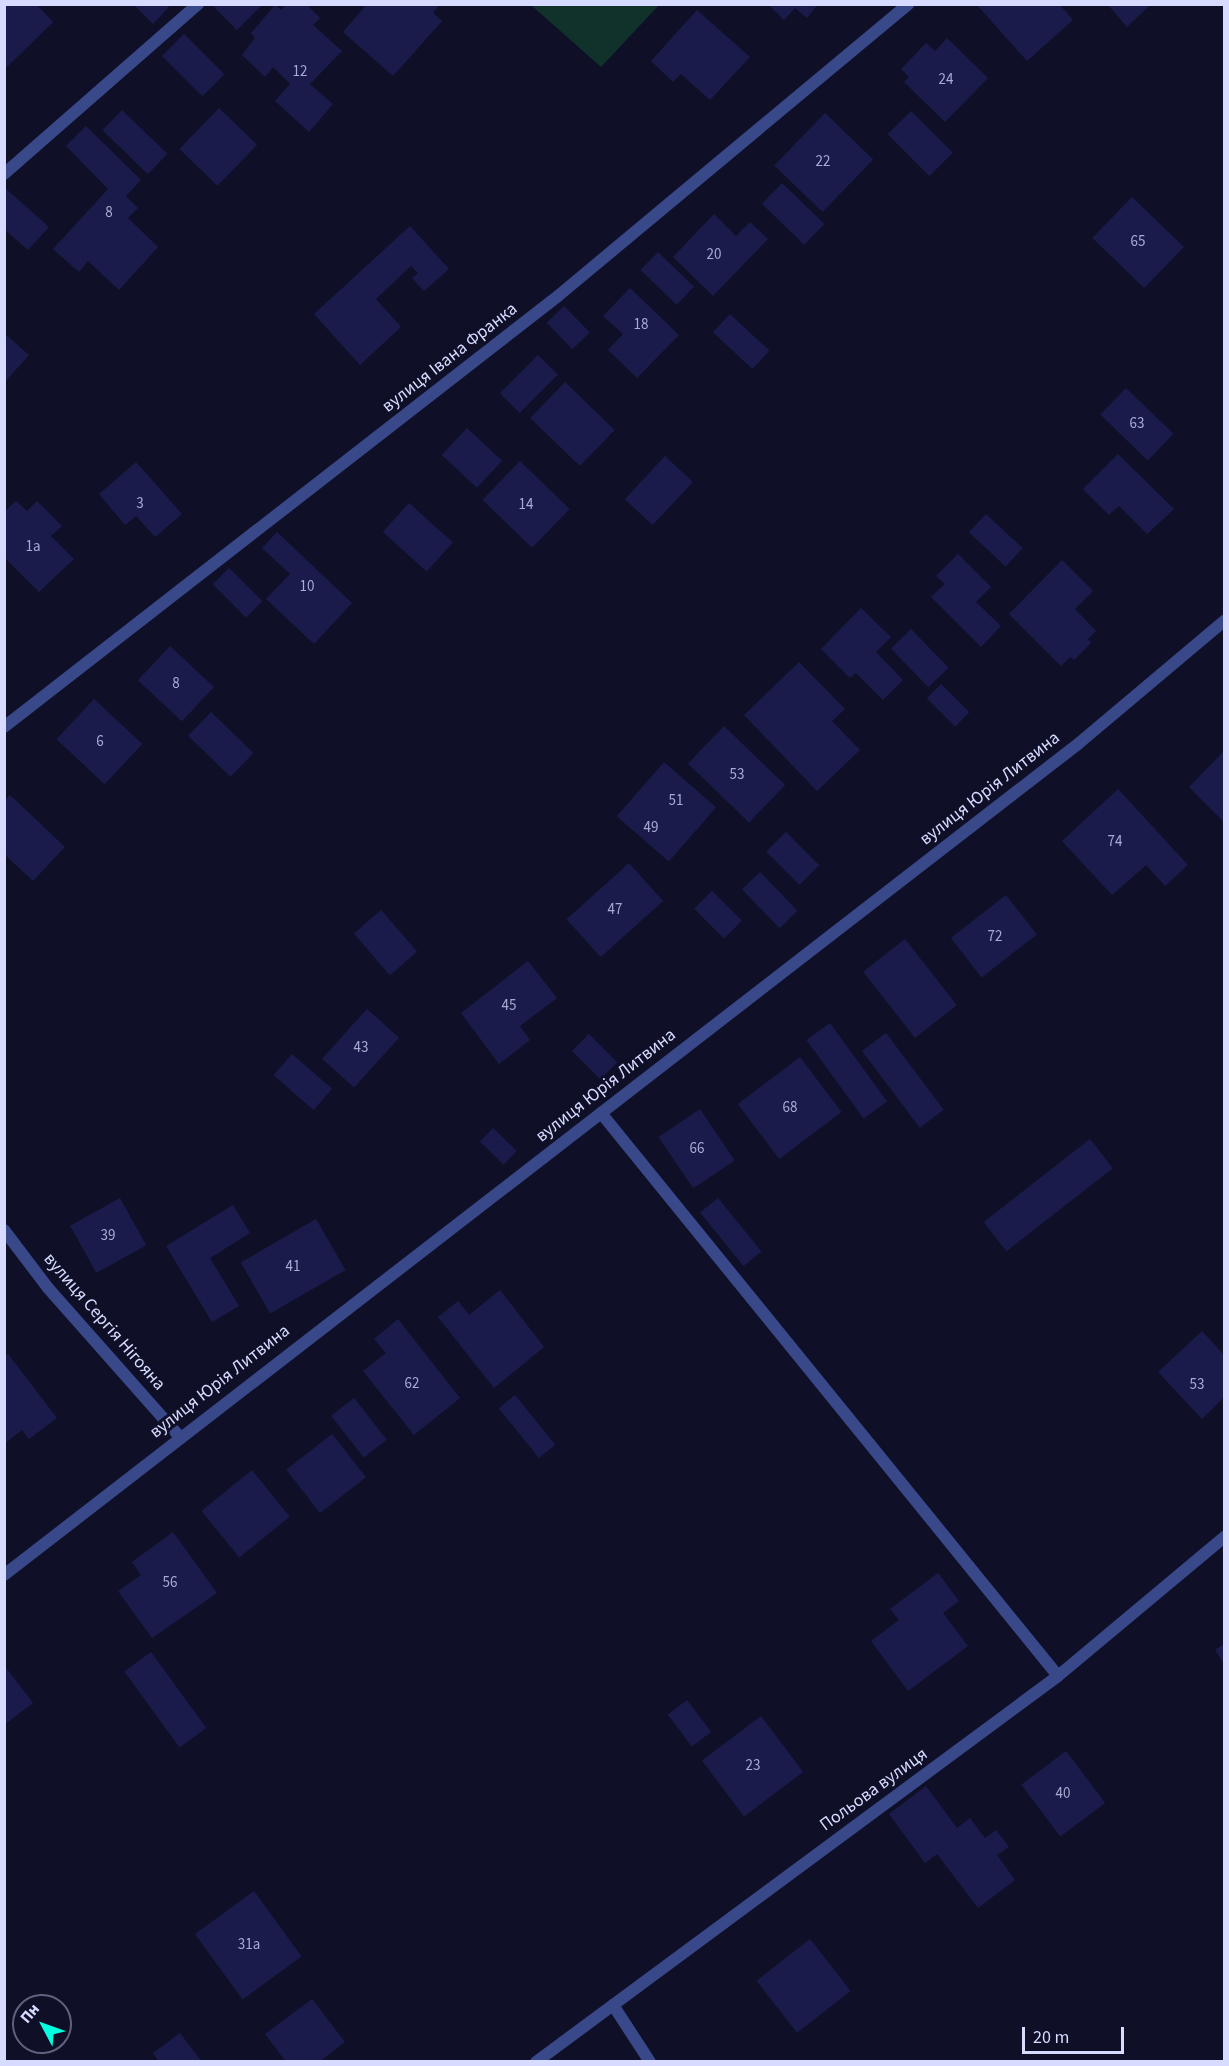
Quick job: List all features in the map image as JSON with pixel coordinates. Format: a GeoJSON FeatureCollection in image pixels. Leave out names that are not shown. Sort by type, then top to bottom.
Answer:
{"type":"FeatureCollection","features":[{"type":"Feature","properties":{"kind":"street"},"geometry":{"type":"LineString","coordinates":[[4,174],[198,4]]}},
{"type":"Feature","properties":{"kind":"street","name":"вулиця Івана Франка"},"geometry":{"type":"LineString","coordinates":[[4,727],[530,317],[908,4]]}},
{"type":"Feature","properties":{"kind":"street","name":"вулиця Юрія Литвина"},"geometry":{"type":"LineString","coordinates":[[4,1575],[179,1436],[1078,744],[1224,621]]}},
{"type":"Feature","properties":{"kind":"street"},"geometry":{"type":"LineString","coordinates":[[601,1113],[1058,1676]]}},
{"type":"Feature","properties":{"kind":"street","name":"вулиця Сергія Нігояна"},"geometry":{"type":"LineString","coordinates":[[4,1230],[48,1288],[179,1436]]}},
{"type":"Feature","properties":{"kind":"street","name":"Польова вулиця"},"geometry":{"type":"LineString","coordinates":[[536,2061],[1058,1676],[1224,1537]]}},
{"type":"Feature","properties":{"kind":"street"},"geometry":{"type":"LineString","coordinates":[[613,2005],[650,2061]]}},
{"type":"Feature","properties":{"kind":"green space"},"geometry":{"type":"Polygon","coordinates":[[[531,5],[659,5],[601,67],[531,5]]]}},
{"type":"Feature","properties":{"kind":"building"},"geometry":{"type":"Polygon","coordinates":[[[4,4],[36,4],[53,22],[4,70],[4,4]]]}},
{"type":"Feature","properties":{"kind":"building"},"geometry":{"type":"Polygon","coordinates":[[[133,4],[166,4],[169,7],[153,24],[133,4]]]}},
{"type":"Feature","properties":{"kind":"building"},"geometry":{"type":"Polygon","coordinates":[[[217,4],[263,4],[237,30],[214,7],[217,4]]]}},
{"type":"Feature","properties":{"kind":"building"},"geometry":{"type":"Polygon","coordinates":[[[287,4],[306,4],[320,18],[313,25],[342,51],[310,84],[333,104],[309,132],[275,101],[290,84],[273,67],[265,77],[242,55],[255,38],[251,33],[275,5],[281,10],[287,4]]]}},
{"type":"Feature","properties":{"kind":"building"},"geometry":{"type":"Polygon","coordinates":[[[367,4],[440,4],[433,13],[442,21],[393,76],[343,32],[367,4]]]}},
{"type":"Feature","properties":{"kind":"building"},"geometry":{"type":"Polygon","coordinates":[[[768,4],[818,4],[807,18],[795,8],[784,20],[768,4]]]}},
{"type":"Feature","properties":{"kind":"building"},"geometry":{"type":"Polygon","coordinates":[[[976,4],[1059,4],[1073,20],[1027,61],[976,4]]]}},
{"type":"Feature","properties":{"kind":"building"},"geometry":{"type":"Polygon","coordinates":[[[1107,4],[1151,4],[1127,27],[1107,4]]]}},
{"type":"Feature","properties":{"kind":"building"},"geometry":{"type":"Polygon","coordinates":[[[697,10],[750,57],[710,100],[681,74],[673,82],[651,61],[697,10]]]}},
{"type":"Feature","properties":{"kind":"building"},"geometry":{"type":"Polygon","coordinates":[[[184,34],[224,74],[202,96],[162,56],[184,34]]]}},
{"type":"Feature","properties":{"kind":"building"},"geometry":{"type":"Polygon","coordinates":[[[947,38],[988,78],[945,122],[904,82],[909,77],[901,69],[926,43],[935,51],[947,38]]]}},
{"type":"Feature","properties":{"kind":"building"},"geometry":{"type":"Polygon","coordinates":[[[219,108],[257,145],[218,186],[179,149],[219,108]]]}},
{"type":"Feature","properties":{"kind":"building"},"geometry":{"type":"Polygon","coordinates":[[[122,110],[167,154],[148,174],[103,130],[122,110]]]}},
{"type":"Feature","properties":{"kind":"building"},"geometry":{"type":"Polygon","coordinates":[[[911,111],[953,153],[929,176],[888,134],[911,111]]]}},
{"type":"Feature","properties":{"kind":"building"},"geometry":{"type":"Polygon","coordinates":[[[825,113],[873,160],[822,212],[774,166],[825,113]]]}},
{"type":"Feature","properties":{"kind":"building"},"geometry":{"type":"Polygon","coordinates":[[[86,126],[141,180],[126,196],[138,208],[128,218],[158,247],[119,290],[88,261],[79,272],[53,249],[108,189],[66,146],[86,126]]]}},
{"type":"Feature","properties":{"kind":"building"},"geometry":{"type":"Polygon","coordinates":[[[782,183],[824,224],[804,245],[762,204],[782,183]]]}},
{"type":"Feature","properties":{"kind":"building"},"geometry":{"type":"Polygon","coordinates":[[[4,187],[49,227],[28,250],[4,229],[4,187]]]}},
{"type":"Feature","properties":{"kind":"building"},"geometry":{"type":"Polygon","coordinates":[[[1132,197],[1184,247],[1144,288],[1092,238],[1132,197]]]}},
{"type":"Feature","properties":{"kind":"building"},"geometry":{"type":"Polygon","coordinates":[[[714,214],[736,236],[750,222],[768,239],[713,296],[673,257],[714,214]]]}},
{"type":"Feature","properties":{"kind":"building"},"geometry":{"type":"Polygon","coordinates":[[[410,226],[449,269],[424,291],[412,278],[418,273],[411,266],[376,299],[401,327],[360,365],[314,314],[410,226]]]}},
{"type":"Feature","properties":{"kind":"building"},"geometry":{"type":"Polygon","coordinates":[[[658,252],[694,287],[677,305],[641,270],[658,252]]]}},
{"type":"Feature","properties":{"kind":"building"},"geometry":{"type":"Polygon","coordinates":[[[630,288],[679,335],[637,378],[608,350],[623,334],[603,316],[630,288]]]}},
{"type":"Feature","properties":{"kind":"building"},"geometry":{"type":"Polygon","coordinates":[[[564,306],[590,333],[572,349],[547,323],[564,306]]]}},
{"type":"Feature","properties":{"kind":"building"},"geometry":{"type":"Polygon","coordinates":[[[730,314],[769,351],[752,369],[713,332],[730,314]]]}},
{"type":"Feature","properties":{"kind":"building"},"geometry":{"type":"Polygon","coordinates":[[[4,333],[29,355],[4,383],[4,333]]]}},
{"type":"Feature","properties":{"kind":"building"},"geometry":{"type":"Polygon","coordinates":[[[538,355],[558,375],[520,413],[500,393],[538,355]]]}},
{"type":"Feature","properties":{"kind":"building"},"geometry":{"type":"Polygon","coordinates":[[[565,382],[615,430],[580,466],[530,418],[565,382]]]}},
{"type":"Feature","properties":{"kind":"building"},"geometry":{"type":"Polygon","coordinates":[[[1126,388],[1173,434],[1148,460],[1100,415],[1126,388]]]}},
{"type":"Feature","properties":{"kind":"building"},"geometry":{"type":"Polygon","coordinates":[[[467,428],[502,461],[477,488],[442,455],[467,428]]]}},
{"type":"Feature","properties":{"kind":"building"},"geometry":{"type":"Polygon","coordinates":[[[1118,454],[1174,509],[1147,534],[1119,506],[1109,515],[1083,489],[1118,454]]]}},
{"type":"Feature","properties":{"kind":"building"},"geometry":{"type":"Polygon","coordinates":[[[665,456],[693,482],[653,525],[625,499],[665,456]]]}},
{"type":"Feature","properties":{"kind":"building"},"geometry":{"type":"Polygon","coordinates":[[[520,461],[570,509],[532,548],[482,500],[520,461]]]}},
{"type":"Feature","properties":{"kind":"building"},"geometry":{"type":"Polygon","coordinates":[[[136,462],[182,514],[155,537],[136,516],[125,525],[99,494],[136,462]]]}},
{"type":"Feature","properties":{"kind":"building"},"geometry":{"type":"Polygon","coordinates":[[[16,501],[27,511],[37,501],[62,526],[51,536],[74,559],[39,592],[4,557],[4,512],[16,501]]]}},
{"type":"Feature","properties":{"kind":"building"},"geometry":{"type":"Polygon","coordinates":[[[409,503],[453,542],[427,571],[383,532],[409,503]]]}},
{"type":"Feature","properties":{"kind":"building"},"geometry":{"type":"Polygon","coordinates":[[[986,514],[1023,548],[1006,566],[969,532],[986,514]]]}},
{"type":"Feature","properties":{"kind":"building"},"geometry":{"type":"Polygon","coordinates":[[[277,532],[352,603],[314,644],[266,599],[290,574],[262,548],[277,532]]]}},
{"type":"Feature","properties":{"kind":"building"},"geometry":{"type":"Polygon","coordinates":[[[958,554],[991,587],[976,602],[1001,626],[981,647],[931,597],[945,584],[936,576],[958,554]]]}},
{"type":"Feature","properties":{"kind":"building"},"geometry":{"type":"Polygon","coordinates":[[[1062,560],[1093,591],[1075,609],[1096,631],[1088,639],[1091,643],[1074,660],[1070,657],[1061,666],[1009,614],[1062,560]]]}},
{"type":"Feature","properties":{"kind":"building"},"geometry":{"type":"Polygon","coordinates":[[[229,568],[262,601],[246,617],[213,584],[229,568]]]}},
{"type":"Feature","properties":{"kind":"building"},"geometry":{"type":"Polygon","coordinates":[[[861,608],[891,637],[876,652],[903,680],[883,700],[856,673],[850,678],[821,649],[861,608]]]}},
{"type":"Feature","properties":{"kind":"building"},"geometry":{"type":"Polygon","coordinates":[[[911,629],[949,668],[928,687],[891,648],[911,629]]]}},
{"type":"Feature","properties":{"kind":"building"},"geometry":{"type":"Polygon","coordinates":[[[170,646],[214,687],[182,721],[138,680],[170,646]]]}},
{"type":"Feature","properties":{"kind":"building"},"geometry":{"type":"Polygon","coordinates":[[[799,662],[845,709],[832,721],[860,750],[817,791],[744,715],[799,662]]]}},
{"type":"Feature","properties":{"kind":"building"},"geometry":{"type":"Polygon","coordinates":[[[941,684],[969,712],[955,726],[927,698],[941,684]]]}},
{"type":"Feature","properties":{"kind":"building"},"geometry":{"type":"Polygon","coordinates":[[[94,699],[142,744],[105,784],[56,739],[94,699]]]}},
{"type":"Feature","properties":{"kind":"building"},"geometry":{"type":"Polygon","coordinates":[[[211,712],[253,753],[231,777],[188,736],[211,712]]]}},
{"type":"Feature","properties":{"kind":"building"},"geometry":{"type":"Polygon","coordinates":[[[724,726],[785,785],[749,822],[688,763],[724,726]]]}},
{"type":"Feature","properties":{"kind":"building"},"geometry":{"type":"Polygon","coordinates":[[[1224,751],[1224,822],[1189,787],[1224,751]]]}},
{"type":"Feature","properties":{"kind":"building"},"geometry":{"type":"Polygon","coordinates":[[[664,762],[716,807],[669,862],[617,816],[664,762]]]}},
{"type":"Feature","properties":{"kind":"building"},"geometry":{"type":"Polygon","coordinates":[[[1118,789],[1188,865],[1165,886],[1146,865],[1112,895],[1062,841],[1118,789]]]}},
{"type":"Feature","properties":{"kind":"building"},"geometry":{"type":"Polygon","coordinates":[[[10,795],[65,847],[33,881],[4,854],[4,801],[10,795]]]}},
{"type":"Feature","properties":{"kind":"building"},"geometry":{"type":"Polygon","coordinates":[[[786,832],[819,865],[799,885],[766,852],[786,832]]]}},
{"type":"Feature","properties":{"kind":"building"},"geometry":{"type":"Polygon","coordinates":[[[629,863],[663,901],[601,957],[567,919],[629,863]]]}},
{"type":"Feature","properties":{"kind":"building"},"geometry":{"type":"Polygon","coordinates":[[[760,872],[798,911],[780,928],[742,889],[760,872]]]}},
{"type":"Feature","properties":{"kind":"building"},"geometry":{"type":"Polygon","coordinates":[[[712,891],[742,921],[724,938],[694,909],[712,891]]]}},
{"type":"Feature","properties":{"kind":"building"},"geometry":{"type":"Polygon","coordinates":[[[1006,895],[1037,934],[982,977],[951,938],[1006,895]]]}},
{"type":"Feature","properties":{"kind":"building"},"geometry":{"type":"Polygon","coordinates":[[[381,910],[417,952],[390,975],[354,934],[381,910]]]}},
{"type":"Feature","properties":{"kind":"building"},"geometry":{"type":"Polygon","coordinates":[[[905,939],[957,1005],[915,1038],[863,972],[905,939]]]}},
{"type":"Feature","properties":{"kind":"building"},"geometry":{"type":"Polygon","coordinates":[[[528,961],[557,998],[520,1026],[530,1040],[499,1064],[461,1013],[528,961]]]}},
{"type":"Feature","properties":{"kind":"building"},"geometry":{"type":"Polygon","coordinates":[[[367,1009],[399,1038],[354,1088],[322,1059],[367,1009]]]}},
{"type":"Feature","properties":{"kind":"building"},"geometry":{"type":"Polygon","coordinates":[[[830,1023],[887,1101],[864,1119],[807,1040],[830,1023]]]}},
{"type":"Feature","properties":{"kind":"building"},"geometry":{"type":"Polygon","coordinates":[[[886,1033],[944,1110],[920,1128],[862,1051],[886,1033]]]}},
{"type":"Feature","properties":{"kind":"building"},"geometry":{"type":"Polygon","coordinates":[[[589,1034],[617,1062],[600,1079],[572,1051],[589,1034]]]}},
{"type":"Feature","properties":{"kind":"building"},"geometry":{"type":"Polygon","coordinates":[[[292,1054],[332,1089],[314,1110],[274,1075],[292,1054]]]}},
{"type":"Feature","properties":{"kind":"building"},"geometry":{"type":"Polygon","coordinates":[[[800,1057],[842,1112],[779,1159],[738,1104],[800,1057]]]}},
{"type":"Feature","properties":{"kind":"building"},"geometry":{"type":"Polygon","coordinates":[[[700,1109],[735,1160],[693,1188],[659,1137],[700,1109]]]}},
{"type":"Feature","properties":{"kind":"building"},"geometry":{"type":"Polygon","coordinates":[[[493,1128],[517,1151],[504,1165],[480,1142],[493,1128]]]}},
{"type":"Feature","properties":{"kind":"building"},"geometry":{"type":"Polygon","coordinates":[[[1090,1139],[1113,1168],[1006,1251],[984,1222],[1090,1139]]]}},
{"type":"Feature","properties":{"kind":"building"},"geometry":{"type":"Polygon","coordinates":[[[120,1198],[146,1245],[96,1273],[70,1226],[120,1198]]]}},
{"type":"Feature","properties":{"kind":"building"},"geometry":{"type":"Polygon","coordinates":[[[718,1198],[761,1252],[744,1266],[700,1212],[718,1198]]]}},
{"type":"Feature","properties":{"kind":"building"},"geometry":{"type":"Polygon","coordinates":[[[233,1205],[250,1233],[210,1258],[239,1306],[212,1322],[166,1246],[233,1205]]]}},
{"type":"Feature","properties":{"kind":"building"},"geometry":{"type":"Polygon","coordinates":[[[316,1219],[346,1270],[270,1314],[241,1262],[316,1219]]]}},
{"type":"Feature","properties":{"kind":"building"},"geometry":{"type":"Polygon","coordinates":[[[500,1290],[544,1347],[494,1388],[438,1317],[458,1301],[469,1315],[500,1290]]]}},
{"type":"Feature","properties":{"kind":"building"},"geometry":{"type":"Polygon","coordinates":[[[398,1319],[460,1398],[414,1435],[363,1371],[386,1353],[374,1339],[398,1319]]]}},
{"type":"Feature","properties":{"kind":"building"},"geometry":{"type":"Polygon","coordinates":[[[1202,1331],[1224,1355],[1224,1397],[1202,1419],[1158,1372],[1202,1331]]]}},
{"type":"Feature","properties":{"kind":"building"},"geometry":{"type":"Polygon","coordinates":[[[8,1354],[57,1418],[29,1439],[22,1430],[5,1443],[5,1357],[8,1354]]]}},
{"type":"Feature","properties":{"kind":"building"},"geometry":{"type":"Polygon","coordinates":[[[515,1395],[555,1445],[539,1458],[499,1408],[515,1395]]]}},
{"type":"Feature","properties":{"kind":"building"},"geometry":{"type":"Polygon","coordinates":[[[354,1398],[387,1440],[364,1458],[331,1416],[354,1398]]]}},
{"type":"Feature","properties":{"kind":"building"},"geometry":{"type":"Polygon","coordinates":[[[332,1434],[366,1477],[320,1513],[286,1470],[332,1434]]]}},
{"type":"Feature","properties":{"kind":"building"},"geometry":{"type":"Polygon","coordinates":[[[252,1470],[290,1517],[239,1558],[201,1511],[252,1470]]]}},
{"type":"Feature","properties":{"kind":"building"},"geometry":{"type":"Polygon","coordinates":[[[173,1532],[217,1593],[152,1638],[118,1591],[141,1575],[132,1562],[173,1532]]]}},
{"type":"Feature","properties":{"kind":"building"},"geometry":{"type":"Polygon","coordinates":[[[938,1573],[959,1601],[943,1613],[968,1646],[908,1691],[871,1641],[899,1620],[890,1609],[938,1573]]]}},
{"type":"Feature","properties":{"kind":"building"},"geometry":{"type":"Polygon","coordinates":[[[1224,1644],[1224,1664],[1215,1650],[1224,1644]]]}},
{"type":"Feature","properties":{"kind":"building"},"geometry":{"type":"Polygon","coordinates":[[[151,1652],[206,1728],[180,1747],[124,1671],[151,1652]]]}},
{"type":"Feature","properties":{"kind":"building"},"geometry":{"type":"Polygon","coordinates":[[[4,1665],[33,1703],[4,1725],[4,1665]]]}},
{"type":"Feature","properties":{"kind":"building"},"geometry":{"type":"Polygon","coordinates":[[[687,1700],[711,1732],[692,1746],[668,1714],[687,1700]]]}},
{"type":"Feature","properties":{"kind":"building"},"geometry":{"type":"Polygon","coordinates":[[[761,1716],[803,1772],[744,1816],[702,1761],[761,1716]]]}},
{"type":"Feature","properties":{"kind":"building"},"geometry":{"type":"Polygon","coordinates":[[[1066,1751],[1105,1803],[1060,1837],[1021,1785],[1066,1751]]]}},
{"type":"Feature","properties":{"kind":"building"},"geometry":{"type":"Polygon","coordinates":[[[926,1786],[957,1828],[970,1818],[985,1838],[996,1830],[1009,1847],[997,1855],[1015,1880],[978,1908],[937,1854],[925,1863],[889,1814],[926,1786]]]}},
{"type":"Feature","properties":{"kind":"building"},"geometry":{"type":"Polygon","coordinates":[[[254,1891],[302,1957],[243,1999],[195,1934],[254,1891]]]}},
{"type":"Feature","properties":{"kind":"building"},"geometry":{"type":"Polygon","coordinates":[[[810,1939],[851,1991],[797,2033],[756,1981],[810,1939]]]}},
{"type":"Feature","properties":{"kind":"building"},"geometry":{"type":"Polygon","coordinates":[[[312,1999],[345,2042],[319,2062],[286,2062],[265,2034],[312,1999]]]}},
{"type":"Feature","properties":{"kind":"building"},"geometry":{"type":"Polygon","coordinates":[[[180,2033],[202,2062],[159,2062],[153,2053],[180,2033]]]}}]}
